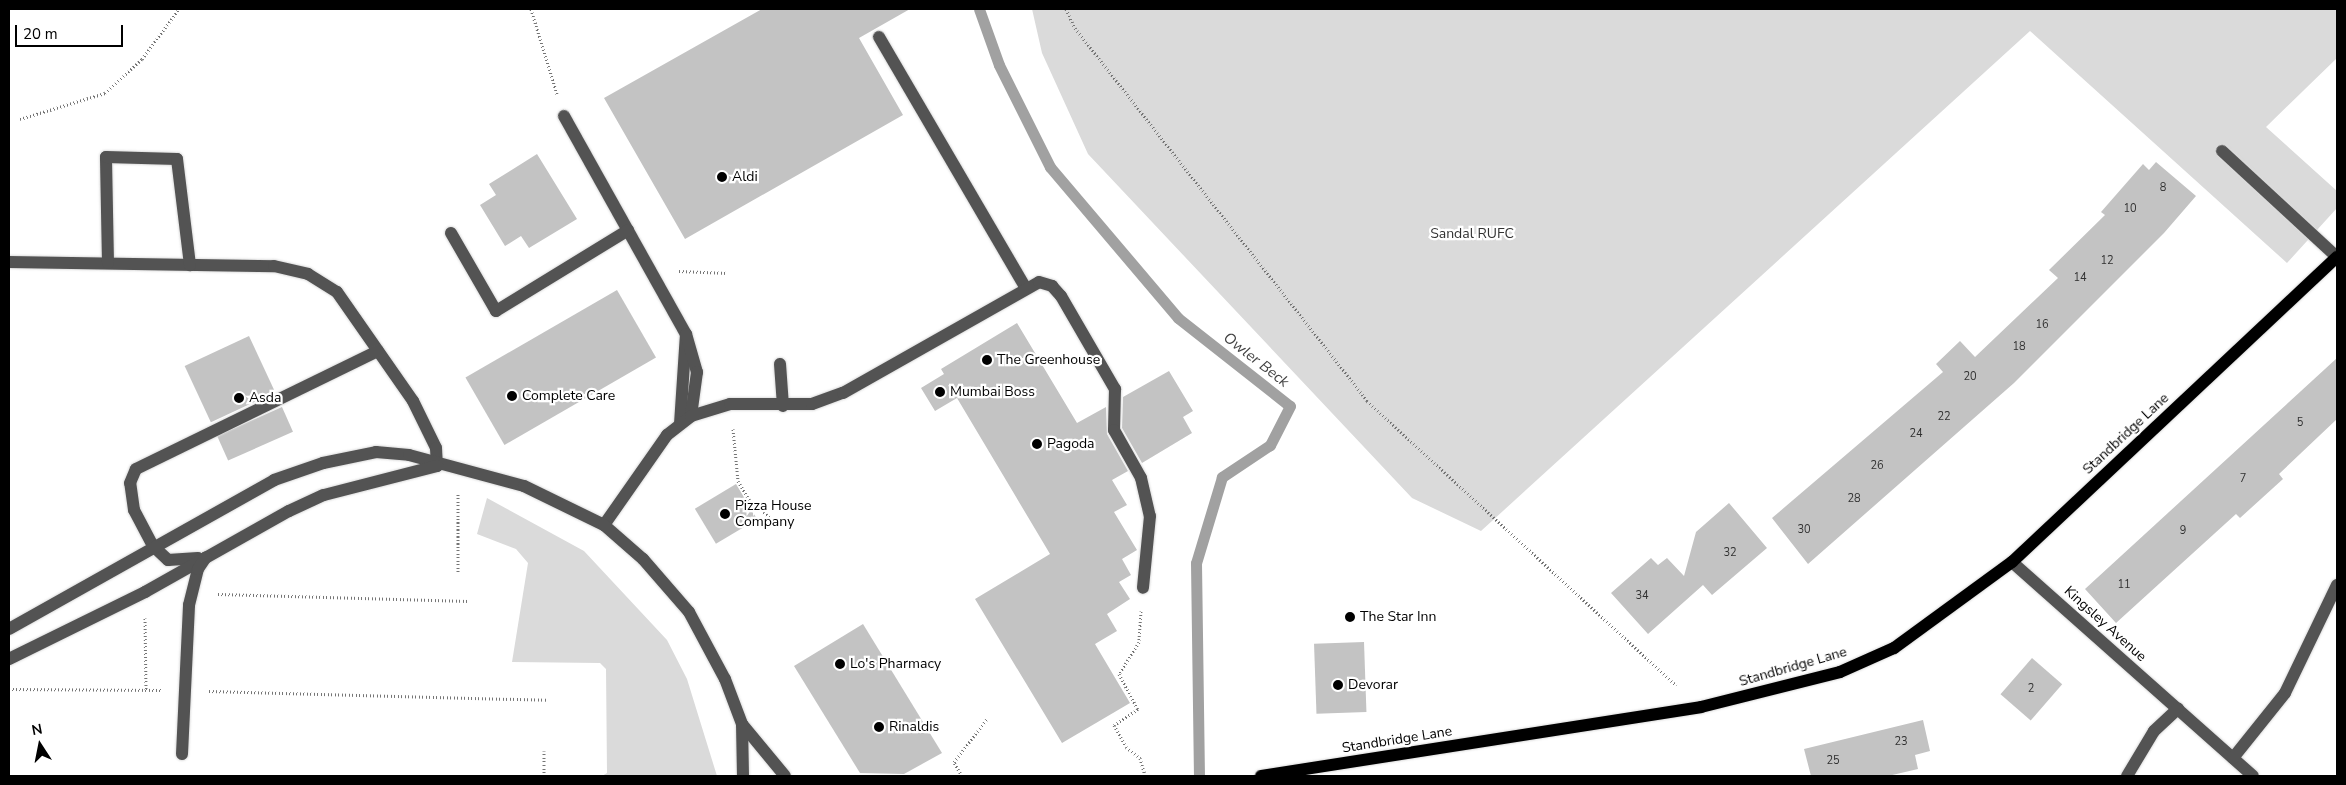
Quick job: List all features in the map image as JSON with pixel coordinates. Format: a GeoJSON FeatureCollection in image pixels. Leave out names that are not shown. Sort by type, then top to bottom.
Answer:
{"type":"FeatureCollection","features":[{"type":"Feature","properties":{"kind":"main road","name":"Standbridge Lane"},"geometry":{"type":"LineString","coordinates":[[1261,776],[1701,707],[1840,672],[1894,648],[2012,562],[2337,257]]}},
{"type":"Feature","properties":{"kind":"street"},"geometry":{"type":"LineString","coordinates":[[879,37],[1025,287]]}},
{"type":"Feature","properties":{"kind":"street"},"geometry":{"type":"LineString","coordinates":[[564,116],[686,334],[696,372],[691,416]]}},
{"type":"Feature","properties":{"kind":"street"},"geometry":{"type":"LineString","coordinates":[[2222,151],[2337,257]]}},
{"type":"Feature","properties":{"kind":"street"},"geometry":{"type":"LineString","coordinates":[[108,264],[106,157],[177,160],[190,265]]}},
{"type":"Feature","properties":{"kind":"street"},"geometry":{"type":"LineString","coordinates":[[451,233],[496,311],[628,230]]}},
{"type":"Feature","properties":{"kind":"street"},"geometry":{"type":"LineString","coordinates":[[9,262],[274,266],[308,274],[337,292],[378,351],[427,424],[437,466]]}},
{"type":"Feature","properties":{"kind":"street"},"geometry":{"type":"LineString","coordinates":[[604,525],[666,435],[691,416],[730,404],[783,406],[812,404],[842,393],[1025,287],[1039,282],[1052,286],[1061,296],[1115,389],[1114,430],[1141,478],[1150,516],[1143,588]]}},
{"type":"Feature","properties":{"kind":"street"},"geometry":{"type":"LineString","coordinates":[[680,424],[686,334]]}},
{"type":"Feature","properties":{"kind":"street"},"geometry":{"type":"LineString","coordinates":[[206,557],[168,560],[153,546],[132,501],[130,483],[136,469],[378,351]]}},
{"type":"Feature","properties":{"kind":"street"},"geometry":{"type":"LineString","coordinates":[[780,364],[783,406]]}},
{"type":"Feature","properties":{"kind":"street"},"geometry":{"type":"LineString","coordinates":[[9,629],[153,546],[274,480],[323,463],[376,452],[409,455],[437,466],[524,486],[604,525],[643,559],[689,612],[725,679],[742,724],[785,776]]}},
{"type":"Feature","properties":{"kind":"street"},"geometry":{"type":"LineString","coordinates":[[9,659],[324,495],[437,466]]}},
{"type":"Feature","properties":{"kind":"street"},"geometry":{"type":"LineString","coordinates":[[182,754],[191,594],[206,557]]}},
{"type":"Feature","properties":{"kind":"street","name":"Kingsley Avenue"},"geometry":{"type":"LineString","coordinates":[[2012,562],[2254,776]]}},
{"type":"Feature","properties":{"kind":"street"},"geometry":{"type":"LineString","coordinates":[[2233,758],[2285,693],[2337,585]]}},
{"type":"Feature","properties":{"kind":"street"},"geometry":{"type":"LineString","coordinates":[[2127,776],[2154,732],[2178,709]]}},
{"type":"Feature","properties":{"kind":"street"},"geometry":{"type":"LineString","coordinates":[[742,724],[743,776]]}},
{"type":"Feature","properties":{"kind":"path"},"geometry":{"type":"LineString","coordinates":[[20,120],[105,93],[142,59],[179,9]]}},
{"type":"Feature","properties":{"kind":"path"},"geometry":{"type":"LineString","coordinates":[[531,9],[564,116]]}},
{"type":"Feature","properties":{"kind":"path"},"geometry":{"type":"LineString","coordinates":[[1066,9],[1080,35],[1367,401],[1701,707]]}},
{"type":"Feature","properties":{"kind":"path"},"geometry":{"type":"LineString","coordinates":[[658,282],[682,269],[728,274]]}},
{"type":"Feature","properties":{"kind":"path"},"geometry":{"type":"LineString","coordinates":[[730,404],[738,480],[752,504],[777,522]]}},
{"type":"Feature","properties":{"kind":"path"},"geometry":{"type":"LineString","coordinates":[[458,470],[458,572]]}},
{"type":"Feature","properties":{"kind":"path"},"geometry":{"type":"LineString","coordinates":[[1143,588],[1139,642],[1120,674],[1138,709],[1114,725],[1126,747],[1140,758],[1145,776]]}},
{"type":"Feature","properties":{"kind":"path"},"geometry":{"type":"LineString","coordinates":[[191,594],[468,601]]}},
{"type":"Feature","properties":{"kind":"path"},"geometry":{"type":"LineString","coordinates":[[135,617],[144,613],[148,631],[146,690]]}},
{"type":"Feature","properties":{"kind":"path"},"geometry":{"type":"LineString","coordinates":[[9,688],[185,690],[547,700]]}},
{"type":"Feature","properties":{"kind":"path"},"geometry":{"type":"LineString","coordinates":[[962,776],[954,762],[987,719]]}},
{"type":"Feature","properties":{"kind":"path"},"geometry":{"type":"LineString","coordinates":[[544,751],[544,776]]}},
{"type":"Feature","properties":{"kind":"green space","name":"Sandal RUFC"},"geometry":{"type":"Polygon","coordinates":[[[1032,9],[2337,9],[2337,58],[2266,127],[2337,191],[2337,208],[2287,263],[2030,31],[1481,531],[1412,498],[1088,154],[1042,53],[1032,9]]]}},
{"type":"Feature","properties":{"kind":"green space"},"geometry":{"type":"Polygon","coordinates":[[[487,498],[584,551],[667,640],[687,679],[717,776],[602,776],[607,773],[606,669],[600,663],[512,662],[528,563],[516,549],[477,534],[487,498]]]}},
{"type":"Feature","properties":{"kind":"building","name":"Aldi"},"geometry":{"type":"Polygon","coordinates":[[[762,9],[910,9],[859,38],[903,115],[685,239],[604,98],[762,9]]]}},
{"type":"Feature","properties":{"kind":"building"},"geometry":{"type":"Polygon","coordinates":[[[537,154],[577,219],[529,248],[521,236],[505,246],[480,205],[496,195],[489,184],[537,154]]]}},
{"type":"Feature","properties":{"kind":"building"},"geometry":{"type":"Polygon","coordinates":[[[2156,162],[2196,196],[2164,233],[2014,383],[1808,564],[1772,518],[1943,372],[1936,364],[1960,341],[1975,357],[2058,278],[2049,270],[2105,215],[2101,212],[2143,164],[2149,170],[2156,162]]]}},
{"type":"Feature","properties":{"kind":"building"},"geometry":{"type":"Polygon","coordinates":[[[617,290],[656,358],[504,445],[465,378],[617,290]]]}},
{"type":"Feature","properties":{"kind":"building"},"geometry":{"type":"Polygon","coordinates":[[[1017,323],[1077,423],[1106,407],[1107,434],[1128,471],[1112,480],[1127,505],[1114,512],[1137,550],[1122,559],[1131,575],[1119,582],[1130,599],[1107,614],[1117,631],[1095,644],[1130,703],[1062,743],[975,599],[1050,554],[957,398],[935,411],[921,388],[944,374],[941,369],[1017,323]]]}},
{"type":"Feature","properties":{"kind":"building"},"geometry":{"type":"Polygon","coordinates":[[[249,336],[275,392],[211,422],[185,366],[249,336]]]}},
{"type":"Feature","properties":{"kind":"building"},"geometry":{"type":"Polygon","coordinates":[[[2337,358],[2337,419],[2279,474],[2283,479],[2240,518],[2236,514],[2116,623],[2085,589],[2337,358]]]}},
{"type":"Feature","properties":{"kind":"building"},"geometry":{"type":"Polygon","coordinates":[[[1169,371],[1193,411],[1183,417],[1192,433],[1142,463],[1122,428],[1123,397],[1169,371]]]}},
{"type":"Feature","properties":{"kind":"building"},"geometry":{"type":"Polygon","coordinates":[[[282,407],[293,432],[228,461],[217,436],[282,407]]]}},
{"type":"Feature","properties":{"kind":"building","name":"Pizza House Company"},"geometry":{"type":"Polygon","coordinates":[[[736,484],[757,519],[716,544],[695,509],[736,484]]]}},
{"type":"Feature","properties":{"kind":"building"},"geometry":{"type":"Polygon","coordinates":[[[1729,503],[1767,548],[1712,595],[1703,585],[1648,634],[1611,593],[1651,558],[1658,565],[1667,558],[1684,576],[1696,532],[1729,503]]]}},
{"type":"Feature","properties":{"kind":"building","name":"Rinaldis"},"geometry":{"type":"Polygon","coordinates":[[[863,624],[942,753],[904,774],[860,773],[794,666],[863,624]]]}},
{"type":"Feature","properties":{"kind":"building"},"geometry":{"type":"Polygon","coordinates":[[[1364,642],[1366,712],[1316,714],[1314,644],[1364,642]]]}},
{"type":"Feature","properties":{"kind":"building"},"geometry":{"type":"Polygon","coordinates":[[[2032,658],[2062,684],[2031,720],[2001,694],[2032,658]]]}},
{"type":"Feature","properties":{"kind":"building"},"geometry":{"type":"Polygon","coordinates":[[[1923,720],[1930,751],[1915,755],[1918,769],[1888,776],[1811,776],[1804,749],[1923,720]]]}},
{"type":"Feature","properties":{"kind":"waterway","name":"Owler Beck"},"geometry":{"type":"LineString","coordinates":[[979,9],[999,65],[1050,167],[1178,318],[1290,406],[1270,445],[1222,477],[1196,563],[1199,776]]}},
{"type":"Feature","properties":{"kind":"place","name":"Aldi"},"geometry":{"type":"Point","coordinates":[722,177]}},
{"type":"Feature","properties":{"kind":"place","name":"The Greenhouse"},"geometry":{"type":"Point","coordinates":[987,360]}},
{"type":"Feature","properties":{"kind":"place","name":"Mumbai Boss"},"geometry":{"type":"Point","coordinates":[940,392]}},
{"type":"Feature","properties":{"kind":"place","name":"Complete Care"},"geometry":{"type":"Point","coordinates":[512,396]}},
{"type":"Feature","properties":{"kind":"place","name":"Asda"},"geometry":{"type":"Point","coordinates":[239,398]}},
{"type":"Feature","properties":{"kind":"place","name":"Pagoda"},"geometry":{"type":"Point","coordinates":[1037,444]}},
{"type":"Feature","properties":{"kind":"place","name":"Pizza House Company"},"geometry":{"type":"Point","coordinates":[725,514]}},
{"type":"Feature","properties":{"kind":"place","name":"The Star Inn"},"geometry":{"type":"Point","coordinates":[1350,617]}},
{"type":"Feature","properties":{"kind":"place","name":"Lo's Pharmacy"},"geometry":{"type":"Point","coordinates":[840,664]}},
{"type":"Feature","properties":{"kind":"place","name":"Devorar"},"geometry":{"type":"Point","coordinates":[1338,685]}},
{"type":"Feature","properties":{"kind":"place","name":"Rinaldis"},"geometry":{"type":"Point","coordinates":[879,727]}}]}
